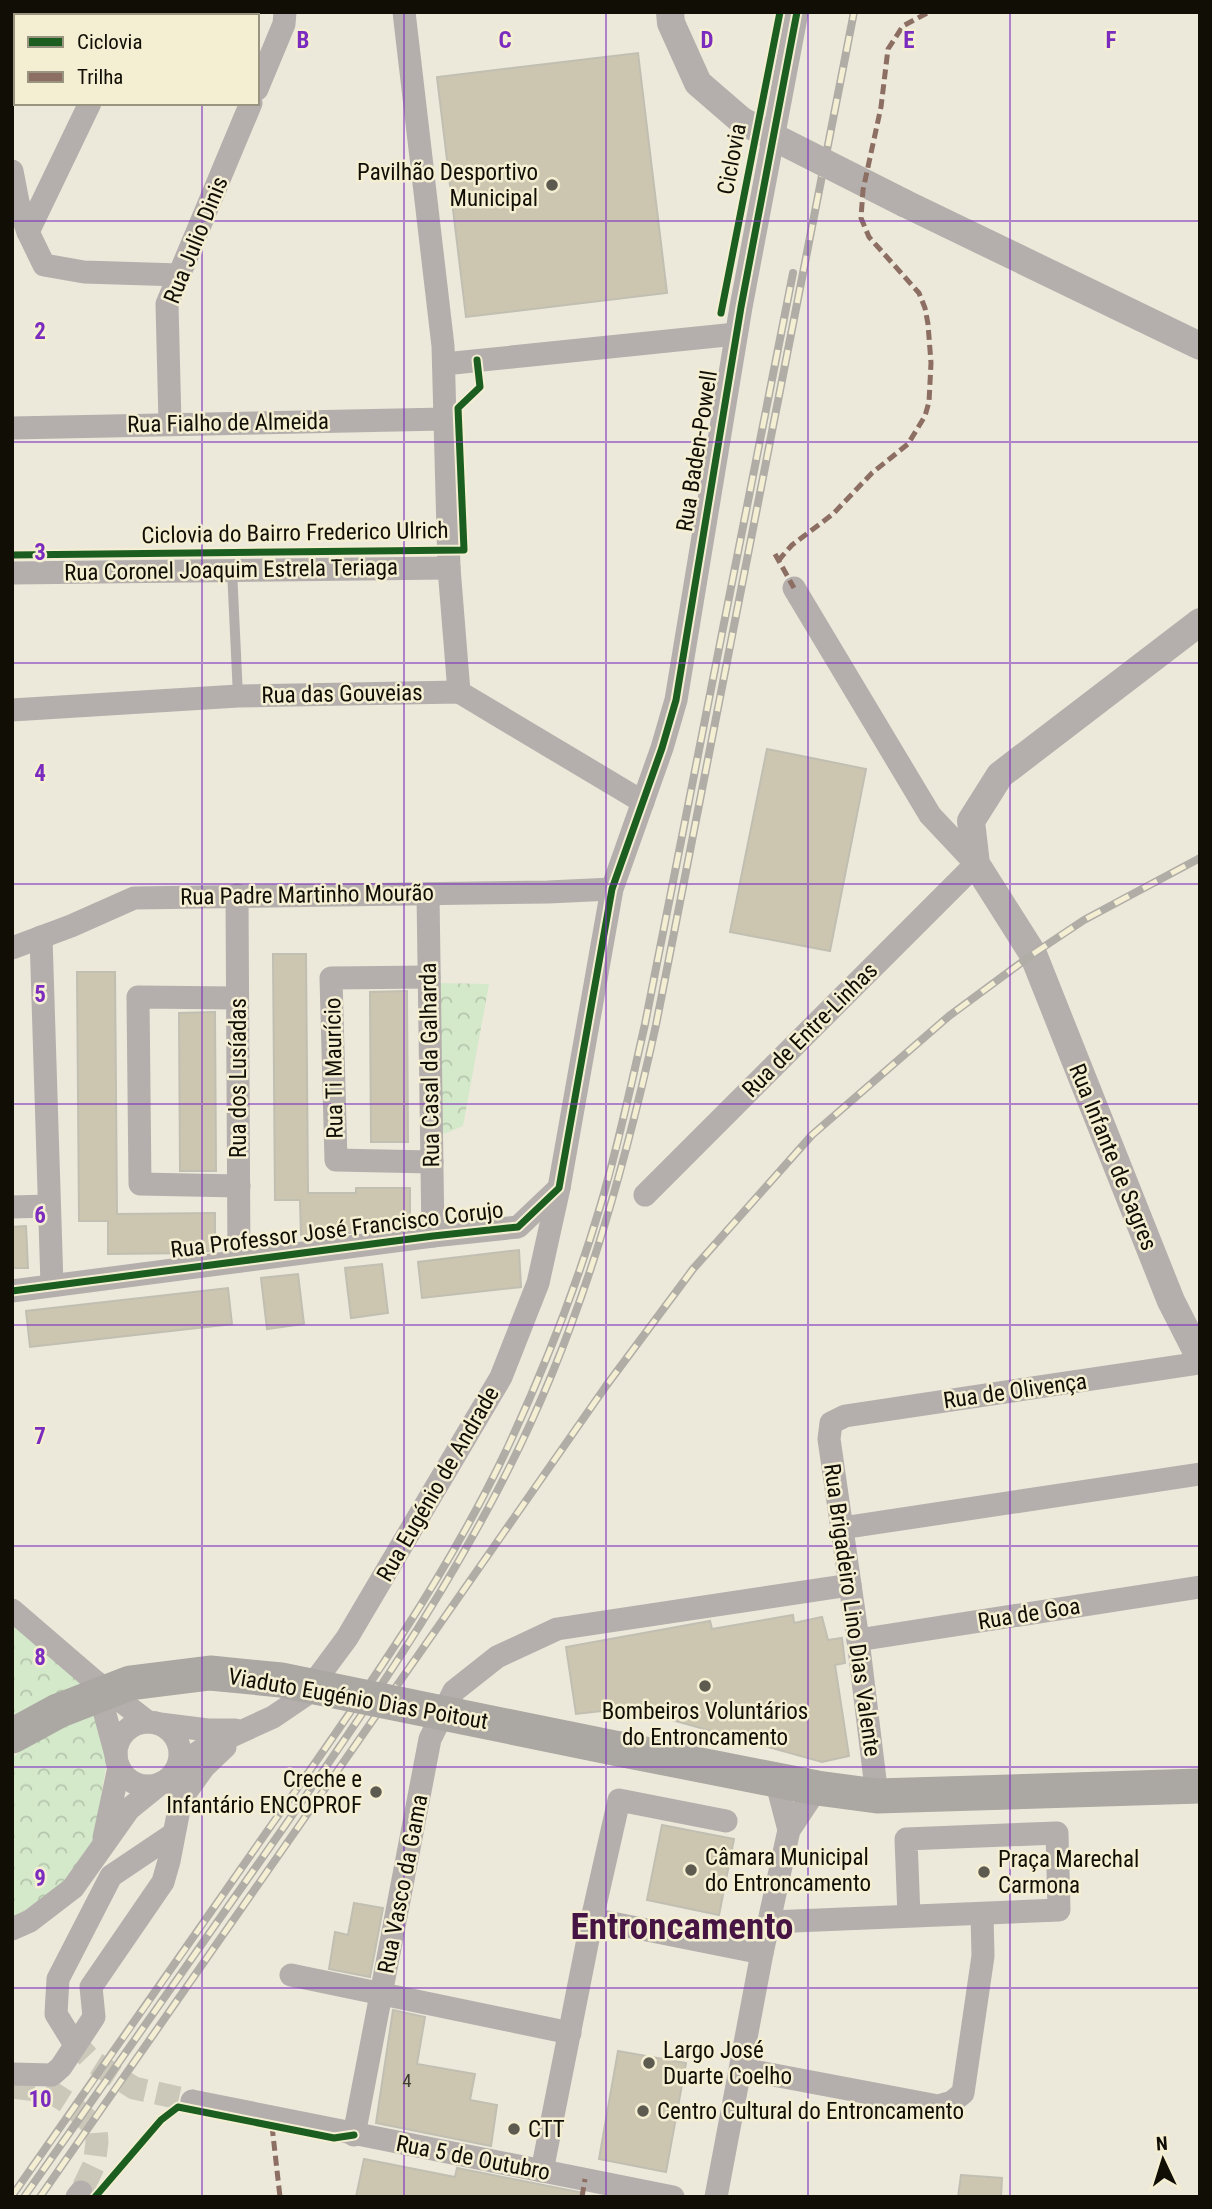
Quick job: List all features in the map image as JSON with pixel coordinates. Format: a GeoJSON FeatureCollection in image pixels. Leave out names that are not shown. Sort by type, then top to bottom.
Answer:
{"type":"FeatureCollection","features":[{"type":"Feature","properties":{"kind":"main road","name":"Viaduto Eugénio Dias Poitout"},"geometry":{"type":"LineString","coordinates":[[12,1737],[58,1712],[130,1683],[210,1673],[281,1680],[817,1788],[877,1796],[1200,1786]]}},
{"type":"Feature","properties":{"kind":"street"},"geometry":{"type":"LineString","coordinates":[[259,84],[284,24],[285,12]]}},
{"type":"Feature","properties":{"kind":"street"},"geometry":{"type":"LineString","coordinates":[[404,12],[444,364],[449,568],[458,692],[643,802]]}},
{"type":"Feature","properties":{"kind":"street"},"geometry":{"type":"LineString","coordinates":[[670,12],[671,23],[698,83],[743,121],[904,203],[1200,346]]}},
{"type":"Feature","properties":{"kind":"street","name":"Rua Baden-Powell"},"geometry":{"type":"LineString","coordinates":[[612,889],[676,700],[736,334],[797,12]]}},
{"type":"Feature","properties":{"kind":"street"},"geometry":{"type":"LineString","coordinates":[[28,232],[89,105]]}},
{"type":"Feature","properties":{"kind":"street","name":"Rua Julio Dinis"},"geometry":{"type":"LineString","coordinates":[[170,424],[167,304],[250,105]]}},
{"type":"Feature","properties":{"kind":"street"},"geometry":{"type":"LineString","coordinates":[[12,171],[28,232],[44,265],[84,272],[180,275]]}},
{"type":"Feature","properties":{"kind":"street"},"geometry":{"type":"LineString","coordinates":[[444,364],[736,334]]}},
{"type":"Feature","properties":{"kind":"street","name":"Rua Fialho de Almeida"},"geometry":{"type":"LineString","coordinates":[[12,428],[444,419]]}},
{"type":"Feature","properties":{"kind":"street","name":"Rua Coronel Joaquim Estrela Teriaga"},"geometry":{"type":"LineString","coordinates":[[12,573],[449,568]]}},
{"type":"Feature","properties":{"kind":"street"},"geometry":{"type":"LineString","coordinates":[[794,588],[930,815],[976,864]]}},
{"type":"Feature","properties":{"kind":"street"},"geometry":{"type":"LineString","coordinates":[[976,864],[971,821],[1000,775],[1200,622]]}},
{"type":"Feature","properties":{"kind":"street","name":"Rua das Gouveias"},"geometry":{"type":"LineString","coordinates":[[12,710],[238,696],[458,692]]}},
{"type":"Feature","properties":{"kind":"street","name":"Rua Infante de Sagres"},"geometry":{"type":"LineString","coordinates":[[976,864],[1033,954],[1171,1301],[1200,1360]]}},
{"type":"Feature","properties":{"kind":"street","name":"Rua de Entre-Linhas"},"geometry":{"type":"LineString","coordinates":[[645,1195],[976,864]]}},
{"type":"Feature","properties":{"kind":"street"},"geometry":{"type":"LineString","coordinates":[[559,1188],[612,889]]}},
{"type":"Feature","properties":{"kind":"street","name":"Rua Padre Martinho Mourão"},"geometry":{"type":"LineString","coordinates":[[12,948],[134,898],[612,889]]}},
{"type":"Feature","properties":{"kind":"street","name":"Rua Casal da Galharda"},"geometry":{"type":"LineString","coordinates":[[428,894],[433,1236]]}},
{"type":"Feature","properties":{"kind":"street","name":"Rua dos Lusíadas"},"geometry":{"type":"LineString","coordinates":[[237,895],[239,1261]]}},
{"type":"Feature","properties":{"kind":"street"},"geometry":{"type":"LineString","coordinates":[[41,937],[52,1285]]}},
{"type":"Feature","properties":{"kind":"street","name":"Rua Ti Maurício"},"geometry":{"type":"LineString","coordinates":[[429,977],[331,978],[336,1160],[432,1162]]}},
{"type":"Feature","properties":{"kind":"street"},"geometry":{"type":"LineString","coordinates":[[237,998],[138,997],[140,1184],[239,1186]]}},
{"type":"Feature","properties":{"kind":"street","name":"Rua Professor José Francisco Corujo"},"geometry":{"type":"LineString","coordinates":[[12,1291],[518,1227],[559,1188]]}},
{"type":"Feature","properties":{"kind":"street","name":"Rua Eugénio de Andrade"},"geometry":{"type":"LineString","coordinates":[[12,1929],[30,1921],[73,1888],[129,1809],[170,1775],[203,1749],[273,1717],[303,1696],[347,1638],[501,1377],[538,1283],[559,1188]]}},
{"type":"Feature","properties":{"kind":"street"},"geometry":{"type":"LineString","coordinates":[[12,1207],[48,1206]]}},
{"type":"Feature","properties":{"kind":"street","name":"Rua de Olivença"},"geometry":{"type":"LineString","coordinates":[[831,1423],[845,1416],[1200,1360]]}},
{"type":"Feature","properties":{"kind":"street","name":"Rua Brigadeiro Lino Dias Valente"},"geometry":{"type":"LineString","coordinates":[[831,1423],[829,1440],[877,1796]]}},
{"type":"Feature","properties":{"kind":"street"},"geometry":{"type":"LineString","coordinates":[[842,1528],[1200,1474]]}},
{"type":"Feature","properties":{"kind":"street","name":"Rua Vasco da Gama"},"geometry":{"type":"LineString","coordinates":[[354,2135],[430,1739],[454,1691],[497,1657],[557,1629],[850,1585]]}},
{"type":"Feature","properties":{"kind":"street","name":"Rua de Goa"},"geometry":{"type":"LineString","coordinates":[[858,1640],[1200,1587]]}},
{"type":"Feature","properties":{"kind":"street"},"geometry":{"type":"LineString","coordinates":[[12,1610],[91,1678],[154,1723],[171,1731],[178,1741],[180,1753],[170,1775],[149,1786],[137,1784],[126,1777],[117,1761],[105,1714],[91,1678]]}},
{"type":"Feature","properties":{"kind":"street"},"geometry":{"type":"LineString","coordinates":[[102,1848],[118,1742],[135,1724],[154,1723]]}},
{"type":"Feature","properties":{"kind":"street","name":"Rua Eugénio de Andrade"},"geometry":{"type":"LineString","coordinates":[[154,1723],[208,1730],[242,1730]]}},
{"type":"Feature","properties":{"kind":"street","name":"Rua Eugénio de Andrade"},"geometry":{"type":"LineString","coordinates":[[181,1799],[204,1767],[242,1730]]}},
{"type":"Feature","properties":{"kind":"street"},"geometry":{"type":"LineString","coordinates":[[12,2074],[52,2075],[61,2067],[94,2017],[91,1987],[163,1882],[181,1799],[170,1775]]}},
{"type":"Feature","properties":{"kind":"street"},"geometry":{"type":"LineString","coordinates":[[776,1780],[789,1830]]}},
{"type":"Feature","properties":{"kind":"street"},"geometry":{"type":"LineString","coordinates":[[716,2197],[762,1953],[789,1830],[817,1788]]}},
{"type":"Feature","properties":{"kind":"street"},"geometry":{"type":"LineString","coordinates":[[542,2171],[592,1919],[619,1800],[726,1821]]}},
{"type":"Feature","properties":{"kind":"street"},"geometry":{"type":"LineString","coordinates":[[769,1922],[1059,1910],[1057,1833],[906,1839],[909,1916]]}},
{"type":"Feature","properties":{"kind":"street"},"geometry":{"type":"LineString","coordinates":[[72,2040],[56,2014],[58,1979],[111,1876],[172,1835]]}},
{"type":"Feature","properties":{"kind":"street"},"geometry":{"type":"LineString","coordinates":[[742,2069],[938,2106],[952,2102],[963,2093],[983,1956],[982,1914]]}},
{"type":"Feature","properties":{"kind":"street"},"geometry":{"type":"LineString","coordinates":[[592,1919],[762,1953]]}},
{"type":"Feature","properties":{"kind":"street"},"geometry":{"type":"LineString","coordinates":[[291,1975],[569,2033]]}},
{"type":"Feature","properties":{"kind":"street","name":"Rua 5 de Outubro"},"geometry":{"type":"LineString","coordinates":[[185,2104],[673,2197]]}},
{"type":"Feature","properties":{"kind":"lane"},"geometry":{"type":"LineString","coordinates":[[232,570],[238,696]]}},
{"type":"Feature","properties":{"kind":"lane"},"geometry":{"type":"LineString","coordinates":[[84,2195],[161,2120],[185,2104]]}},
{"type":"Feature","properties":{"kind":"green space"},"geometry":{"type":"Polygon","coordinates":[[[437,983],[489,984],[463,1126],[444,1134],[436,1128],[437,983]]]}},
{"type":"Feature","properties":{"kind":"green space"},"geometry":{"type":"Polygon","coordinates":[[[12,1610],[91,1678],[12,1732],[12,1610]]]}},
{"type":"Feature","properties":{"kind":"green space"},"geometry":{"type":"Polygon","coordinates":[[[94,1710],[102,1734],[106,1766],[93,1845],[54,1893],[12,1918],[12,1758],[40,1735],[94,1710]]]}},
{"type":"Feature","properties":{"kind":"building","name":"Pavilhão Desportivo Municipal"},"geometry":{"type":"Polygon","coordinates":[[[638,53],[667,293],[466,317],[437,77],[638,53]]]}},
{"type":"Feature","properties":{"kind":"building"},"geometry":{"type":"Polygon","coordinates":[[[767,749],[866,769],[830,951],[730,932],[767,749]]]}},
{"type":"Feature","properties":{"kind":"building"},"geometry":{"type":"Polygon","coordinates":[[[273,954],[306,954],[308,1193],[356,1193],[356,1188],[410,1188],[410,1225],[356,1229],[356,1232],[333,1235],[301,1235],[300,1200],[275,1200],[273,954]]]}},
{"type":"Feature","properties":{"kind":"building"},"geometry":{"type":"Polygon","coordinates":[[[77,972],[115,972],[117,1214],[215,1213],[215,1250],[196,1253],[108,1254],[108,1221],[79,1221],[77,972]]]}},
{"type":"Feature","properties":{"kind":"building"},"geometry":{"type":"Polygon","coordinates":[[[407,991],[408,1142],[371,1142],[370,992],[407,991]]]}},
{"type":"Feature","properties":{"kind":"building"},"geometry":{"type":"Polygon","coordinates":[[[215,1012],[216,1171],[180,1171],[179,1013],[215,1012]]]}},
{"type":"Feature","properties":{"kind":"building"},"geometry":{"type":"Polygon","coordinates":[[[26,1226],[28,1268],[12,1268],[12,1227],[26,1226]]]}},
{"type":"Feature","properties":{"kind":"building"},"geometry":{"type":"Polygon","coordinates":[[[519,1250],[521,1287],[422,1298],[418,1262],[519,1250]]]}},
{"type":"Feature","properties":{"kind":"building"},"geometry":{"type":"Polygon","coordinates":[[[382,1264],[388,1313],[351,1318],[345,1268],[382,1264]]]}},
{"type":"Feature","properties":{"kind":"building"},"geometry":{"type":"Polygon","coordinates":[[[298,1274],[304,1324],[267,1329],[261,1278],[298,1274]]]}},
{"type":"Feature","properties":{"kind":"building"},"geometry":{"type":"Polygon","coordinates":[[[228,1288],[232,1324],[30,1347],[26,1311],[228,1288]]]}},
{"type":"Feature","properties":{"kind":"building","name":"Bombeiros Voluntários do Entroncamento"},"geometry":{"type":"Polygon","coordinates":[[[793,1615],[794,1623],[822,1617],[828,1640],[842,1638],[845,1663],[835,1665],[849,1756],[822,1762],[629,1708],[576,1714],[566,1647],[710,1621],[712,1629],[793,1615]]]}},
{"type":"Feature","properties":{"kind":"building","name":"Câmara Municipal do Entroncamento"},"geometry":{"type":"Polygon","coordinates":[[[662,1825],[734,1839],[719,1915],[647,1900],[662,1825]]]}},
{"type":"Feature","properties":{"kind":"building"},"geometry":{"type":"Polygon","coordinates":[[[354,1903],[383,1908],[370,1977],[329,1969],[335,1932],[348,1935],[354,1903]]]}},
{"type":"Feature","properties":{"kind":"building"},"geometry":{"type":"Polygon","coordinates":[[[393,2010],[425,2017],[417,2064],[475,2074],[470,2100],[497,2105],[491,2146],[376,2123],[393,2010]]]}},
{"type":"Feature","properties":{"kind":"building","name":"Centro Cultural do Entroncamento"},"geometry":{"type":"Polygon","coordinates":[[[618,2051],[686,2063],[666,2172],[599,2159],[618,2051]]]}},
{"type":"Feature","properties":{"kind":"building"},"geometry":{"type":"Polygon","coordinates":[[[364,2159],[455,2177],[457,2168],[584,2193],[584,2197],[356,2197],[364,2159]]]}},
{"type":"Feature","properties":{"kind":"building"},"geometry":{"type":"Polygon","coordinates":[[[961,2175],[1002,2178],[1001,2197],[958,2197],[961,2175]]]}},
{"type":"Feature","properties":{"kind":"tunnel"},"geometry":{"type":"LineString","coordinates":[[72,2040],[92,2061],[134,2088],[192,2101]]}},
{"type":"Feature","properties":{"kind":"tunnel"},"geometry":{"type":"LineString","coordinates":[[12,2087],[51,2092],[70,2104],[96,2128],[94,2165],[81,2192]]}},
{"type":"Feature","properties":{"kind":"railway"},"geometry":{"type":"LineString","coordinates":[[24,2197],[330,1761],[453,1571],[533,1419],[577,1309],[613,1197],[656,1025],[854,12]]}},
{"type":"Feature","properties":{"kind":"railway"},"geometry":{"type":"LineString","coordinates":[[12,2196],[332,1739],[394,1646],[480,1503],[545,1363],[600,1207],[645,1024],[793,273]]}},
{"type":"Feature","properties":{"kind":"railway"},"geometry":{"type":"LineString","coordinates":[[40,2197],[606,1386],[693,1269],[812,1135],[949,1016],[1084,920],[1200,858]]}},
{"type":"Feature","properties":{"kind":"marked path"},"geometry":{"type":"LineString","coordinates":[[778,561],[792,545],[833,514],[872,473],[908,444],[925,416],[929,402],[931,363],[925,308],[919,293],[869,237],[861,218],[863,190],[881,107],[888,49],[903,26],[929,12]]}},
{"type":"Feature","properties":{"kind":"marked path"},"geometry":{"type":"LineString","coordinates":[[775,554],[794,588]]}},
{"type":"Feature","properties":{"kind":"marked path"},"geometry":{"type":"LineString","coordinates":[[272,2126],[280,2197]]}},
{"type":"Feature","properties":{"kind":"marked path"},"geometry":{"type":"LineString","coordinates":[[582,2197],[585,2179]]}},
{"type":"Feature","properties":{"kind":"cycle path","name":"Ciclovia"},"geometry":{"type":"LineString","coordinates":[[721,313],[780,12]]}},
{"type":"Feature","properties":{"kind":"cycle path"},"geometry":{"type":"LineString","coordinates":[[12,1291],[518,1227],[559,1188],[612,889],[662,748],[676,700],[741,307],[797,12]]}},
{"type":"Feature","properties":{"kind":"cycle path","name":"Ciclovia do Bairro Frederico Ulrich"},"geometry":{"type":"LineString","coordinates":[[12,555],[464,550],[458,408],[480,387],[477,360]]}},
{"type":"Feature","properties":{"kind":"cycle path"},"geometry":{"type":"LineString","coordinates":[[95,2197],[161,2120],[178,2107],[334,2138],[354,2135]]}},
{"type":"Feature","properties":{"kind":"place","name":"Pavilhão Desportivo Municipal"},"geometry":{"type":"Point","coordinates":[552,185]}},
{"type":"Feature","properties":{"kind":"place","name":"Bombeiros Voluntários do Entroncamento"},"geometry":{"type":"Point","coordinates":[705,1686]}},
{"type":"Feature","properties":{"kind":"place","name":"Creche e Infantário ENCOPROF"},"geometry":{"type":"Point","coordinates":[376,1792]}},
{"type":"Feature","properties":{"kind":"place","name":"Câmara Municipal do Entroncamento"},"geometry":{"type":"Point","coordinates":[691,1870]}},
{"type":"Feature","properties":{"kind":"place","name":"Praça Marechal Carmona"},"geometry":{"type":"Point","coordinates":[984,1872]}},
{"type":"Feature","properties":{"kind":"place","name":"Largo José Duarte Coelho"},"geometry":{"type":"Point","coordinates":[649,2063]}},
{"type":"Feature","properties":{"kind":"place","name":"Centro Cultural do Entroncamento"},"geometry":{"type":"Point","coordinates":[643,2111]}},
{"type":"Feature","properties":{"kind":"place","name":"CTT"},"geometry":{"type":"Point","coordinates":[514,2129]}},
{"type":"Feature","properties":{"kind":"district","name":"Entroncamento"},"geometry":{"type":"Point","coordinates":[682,1926]}}]}
